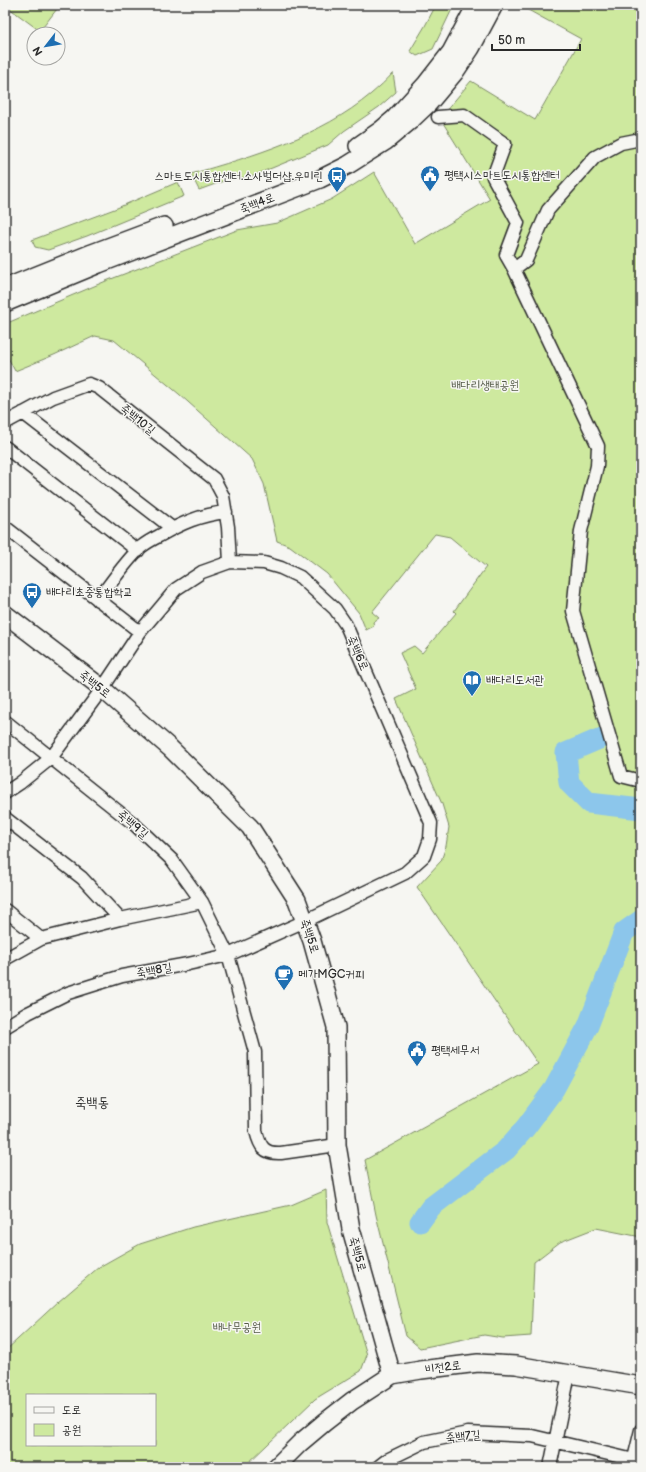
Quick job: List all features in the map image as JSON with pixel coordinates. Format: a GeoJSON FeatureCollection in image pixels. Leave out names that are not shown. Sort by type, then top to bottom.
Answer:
{"type":"FeatureCollection","features":[{"type":"Feature","properties":{"kind":"street","name":"죽백4로"},"geometry":{"type":"LineString","coordinates":[[5,288],[92,253],[300,175],[344,155],[381,130],[394,119],[426,84],[451,52],[476,5]]}},
{"type":"Feature","properties":{"kind":"street","name":"죽백4로"},"geometry":{"type":"LineString","coordinates":[[5,303],[99,264],[320,179],[348,166],[386,141],[429,103],[455,72],[471,48],[494,5]]}},
{"type":"Feature","properties":{"kind":"street"},"geometry":{"type":"LineString","coordinates":[[438,117],[464,115],[505,144],[493,177],[518,223],[506,256],[514,269],[598,446],[597,466],[581,532],[573,611],[620,776],[641,781]]}},
{"type":"Feature","properties":{"kind":"street"},"geometry":{"type":"LineString","coordinates":[[514,269],[526,260],[548,210],[595,157],[621,143],[641,139]]}},
{"type":"Feature","properties":{"kind":"street","name":"죽백10길"},"geometry":{"type":"LineString","coordinates":[[5,423],[53,397],[89,384],[99,388],[214,479],[223,496],[228,527],[230,562]]}},
{"type":"Feature","properties":{"kind":"street"},"geometry":{"type":"LineString","coordinates":[[23,412],[172,528]]}},
{"type":"Feature","properties":{"kind":"street"},"geometry":{"type":"LineString","coordinates":[[5,447],[138,551]]}},
{"type":"Feature","properties":{"kind":"street"},"geometry":{"type":"LineString","coordinates":[[98,600],[125,564],[142,546],[172,528],[193,518],[226,512]]}},
{"type":"Feature","properties":{"kind":"street"},"geometry":{"type":"LineString","coordinates":[[5,527],[140,632]]}},
{"type":"Feature","properties":{"kind":"street","name":"죽백6로"},"geometry":{"type":"LineString","coordinates":[[102,689],[140,632],[176,588],[202,572],[230,562],[264,563],[281,568],[300,577],[335,609],[346,625],[431,823],[430,839],[424,856],[405,872],[305,921]]}},
{"type":"Feature","properties":{"kind":"street","name":"죽백5로"},"geometry":{"type":"LineString","coordinates":[[5,614],[102,689],[170,748],[250,827],[297,900],[312,941],[336,1027],[336,1145],[351,1229],[392,1375]]}},
{"type":"Feature","properties":{"kind":"street"},"geometry":{"type":"LineString","coordinates":[[5,793],[51,758],[102,689]]}},
{"type":"Feature","properties":{"kind":"street","name":"죽백9길"},"geometry":{"type":"LineString","coordinates":[[5,721],[134,824],[172,860],[202,902],[228,955],[255,1052],[256,1131],[258,1141],[264,1150],[272,1153],[281,1153],[336,1145]]}},
{"type":"Feature","properties":{"kind":"street"},"geometry":{"type":"LineString","coordinates":[[5,818],[82,878],[120,918]]}},
{"type":"Feature","properties":{"kind":"street"},"geometry":{"type":"LineString","coordinates":[[5,959],[42,939],[120,918],[202,902]]}},
{"type":"Feature","properties":{"kind":"street"},"geometry":{"type":"LineString","coordinates":[[5,910],[42,939]]}},
{"type":"Feature","properties":{"kind":"street","name":"죽백8길"},"geometry":{"type":"LineString","coordinates":[[5,1027],[28,1013],[68,993],[122,976],[228,955],[305,921]]}},
{"type":"Feature","properties":{"kind":"street","name":"비전2로"},"geometry":{"type":"LineString","coordinates":[[276,1467],[300,1443],[325,1422],[352,1401],[392,1375],[478,1363],[516,1365],[641,1386]]}},
{"type":"Feature","properties":{"kind":"street"},"geometry":{"type":"LineString","coordinates":[[550,1467],[569,1374]]}},
{"type":"Feature","properties":{"kind":"street"},"geometry":{"type":"LineString","coordinates":[[634,1461],[641,1430]]}},
{"type":"Feature","properties":{"kind":"street","name":"죽백7길"},"geometry":{"type":"LineString","coordinates":[[378,1467],[387,1460],[424,1442],[468,1433],[532,1436],[634,1461]]}},
{"type":"Feature","properties":{"kind":"green space"},"geometry":{"type":"Polygon","coordinates":[[[5,5],[60,5],[44,26],[33,26],[5,5]]]}},
{"type":"Feature","properties":{"kind":"green space"},"geometry":{"type":"Polygon","coordinates":[[[436,5],[454,5],[433,49],[417,56],[410,51],[436,5]]]}},
{"type":"Feature","properties":{"kind":"green space","name":"배다리생태공원"},"geometry":{"type":"Polygon","coordinates":[[[519,5],[641,5],[641,1237],[596,1228],[560,1242],[534,1262],[531,1336],[503,1338],[484,1335],[420,1348],[406,1336],[376,1215],[365,1160],[538,1064],[417,887],[441,861],[446,846],[449,827],[442,804],[396,699],[416,689],[400,653],[414,646],[422,653],[456,613],[454,611],[486,567],[450,537],[435,534],[372,612],[379,618],[373,622],[374,626],[366,630],[359,613],[327,574],[290,546],[277,541],[264,484],[252,459],[179,394],[114,340],[95,336],[15,371],[5,352],[5,324],[106,281],[237,230],[277,223],[332,199],[374,172],[415,244],[490,199],[440,118],[471,81],[535,120],[581,39],[519,5]]]}},
{"type":"Feature","properties":{"kind":"green space"},"geometry":{"type":"Polygon","coordinates":[[[393,73],[396,92],[379,107],[344,131],[328,145],[250,177],[229,179],[199,190],[191,174],[262,152],[286,143],[330,122],[371,94],[393,73]]]}},
{"type":"Feature","properties":{"kind":"green space"},"geometry":{"type":"Polygon","coordinates":[[[178,182],[184,196],[87,236],[48,250],[35,247],[32,240],[117,208],[178,182]]]}},
{"type":"Feature","properties":{"kind":"green space","name":"배나무공원"},"geometry":{"type":"Polygon","coordinates":[[[326,1190],[327,1222],[367,1355],[361,1371],[315,1399],[244,1467],[5,1467],[5,1351],[58,1302],[99,1267],[140,1244],[193,1227],[291,1205],[326,1190]]]}},
{"type":"Feature","properties":{"kind":"waterway"},"geometry":{"type":"LineString","coordinates":[[599,739],[566,753],[569,783],[589,803],[641,809]]}},
{"type":"Feature","properties":{"kind":"waterway"},"geometry":{"type":"LineString","coordinates":[[420,1222],[431,1207],[506,1150],[526,1127],[554,1089],[588,1026],[624,932],[641,920]]}},
{"type":"Feature","properties":{"kind":"place","name":"평택시스마트도시통합센터"},"geometry":{"type":"Point","coordinates":[430,192]}},
{"type":"Feature","properties":{"kind":"place","name":"스마트도시통합센터.소사벌더샵.우미린"},"geometry":{"type":"Point","coordinates":[337,193]}},
{"type":"Feature","properties":{"kind":"place","name":"배다리초중통합학교"},"geometry":{"type":"Point","coordinates":[32,609]}},
{"type":"Feature","properties":{"kind":"place","name":"배다리도서관"},"geometry":{"type":"Point","coordinates":[472,697]}},
{"type":"Feature","properties":{"kind":"place","name":"메가MGC커피"},"geometry":{"type":"Point","coordinates":[284,991]}},
{"type":"Feature","properties":{"kind":"place","name":"평택세무서"},"geometry":{"type":"Point","coordinates":[417,1067]}},
{"type":"Feature","properties":{"kind":"district","name":"죽백동"},"geometry":{"type":"Point","coordinates":[92,1102]}}]}
